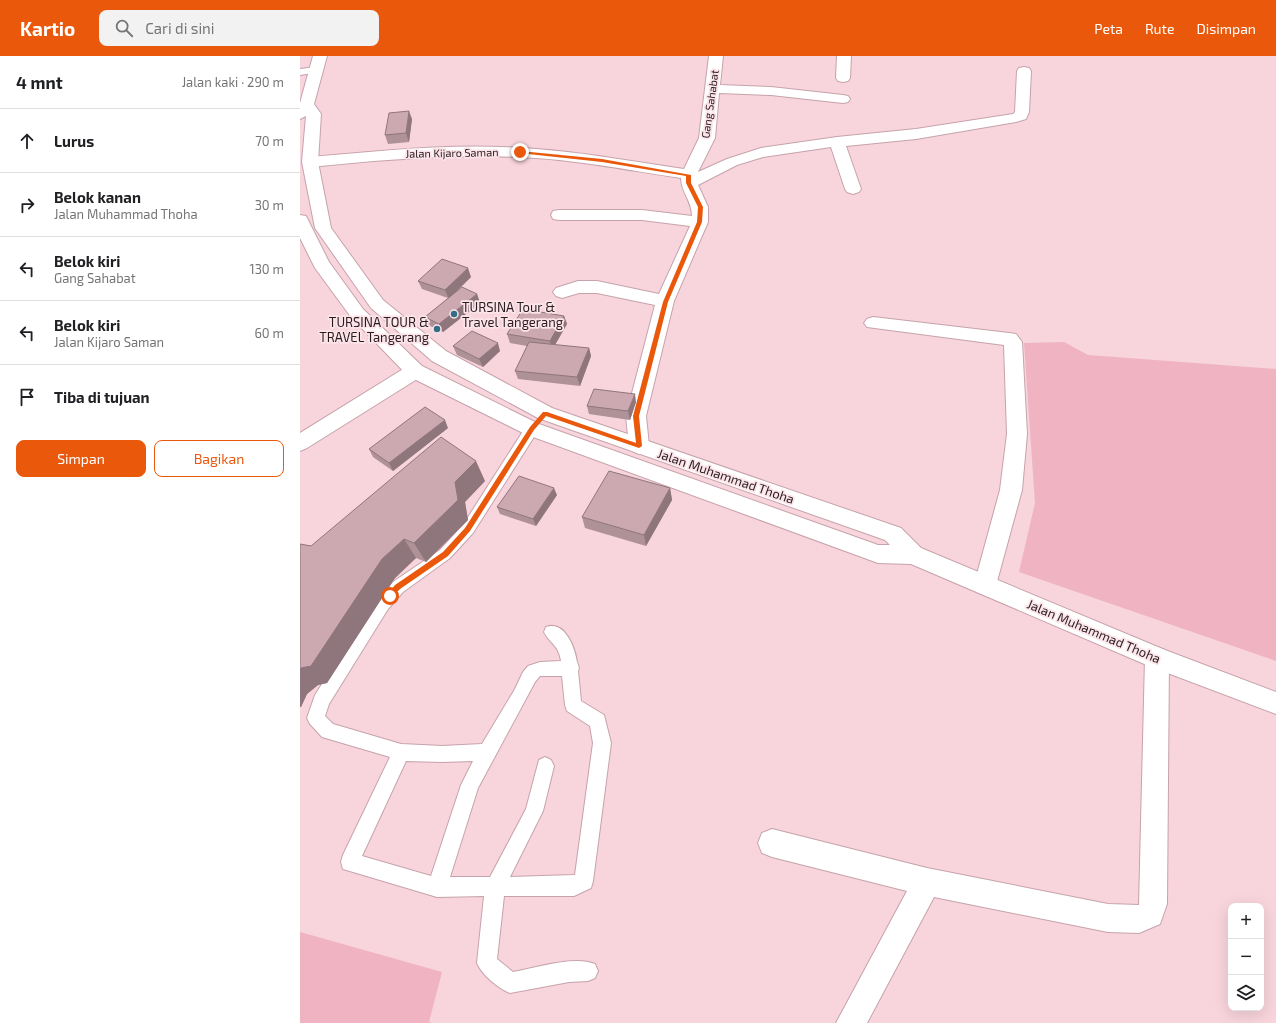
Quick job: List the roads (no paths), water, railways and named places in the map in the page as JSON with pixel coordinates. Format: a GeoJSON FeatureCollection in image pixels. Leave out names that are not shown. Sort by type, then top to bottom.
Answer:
{"type":"FeatureCollection","features":[{"type":"Feature","properties":{"kind":"street","name":"Jalan Muhammad Thoha"},"geometry":{"type":"LineString","coordinates":[[320,56],[304,109],[314,114],[310,162],[323,228],[377,304],[439,356],[545,413],[893,534],[913,555]]}},
{"type":"Feature","properties":{"kind":"street","name":"Gang Sahabat"},"geometry":{"type":"LineString","coordinates":[[689,179],[708,138],[716,56]]}},
{"type":"Feature","properties":{"kind":"street"},"geometry":{"type":"LineString","coordinates":[[843,78],[844,56]]}},
{"type":"Feature","properties":{"kind":"street"},"geometry":{"type":"LineString","coordinates":[[639,446],[636,416],[665,302],[700,222],[700,207],[689,179],[760,153],[837,142],[916,134],[1016,118],[1021,116],[1022,112],[1024,71]]}},
{"type":"Feature","properties":{"kind":"street"},"geometry":{"type":"LineString","coordinates":[[713,89],[771,91],[843,99]]}},
{"type":"Feature","properties":{"kind":"street"},"geometry":{"type":"LineString","coordinates":[[837,142],[853,189]]}},
{"type":"Feature","properties":{"kind":"street","name":"Jalan Kijaro Saman"},"geometry":{"type":"LineString","coordinates":[[310,162],[432,152],[520,152],[602,161],[689,179]]}},
{"type":"Feature","properties":{"kind":"street"},"geometry":{"type":"LineString","coordinates":[[559,215],[642,215],[700,222]]}},
{"type":"Feature","properties":{"kind":"street","name":"Jalan Muhammad Thoha"},"geometry":{"type":"LineString","coordinates":[[300,220],[321,264],[357,313],[415,371],[532,429],[878,554],[913,555],[1157,658],[1276,703]]}},
{"type":"Feature","properties":{"kind":"street"},"geometry":{"type":"LineString","coordinates":[[562,292],[578,287],[597,287],[665,302]]}},
{"type":"Feature","properties":{"kind":"street"},"geometry":{"type":"LineString","coordinates":[[357,313],[377,304]]}},
{"type":"Feature","properties":{"kind":"street"},"geometry":{"type":"LineString","coordinates":[[873,323],[1008,339],[1013,342],[1017,434],[1011,490],[986,585]]}},
{"type":"Feature","properties":{"kind":"street"},"geometry":{"type":"LineString","coordinates":[[300,443],[415,371]]}},
{"type":"Feature","properties":{"kind":"street"},"geometry":{"type":"LineString","coordinates":[[532,429],[545,413]]}},
{"type":"Feature","properties":{"kind":"street"},"geometry":{"type":"LineString","coordinates":[[772,843],[927,882],[1108,918],[1139,919],[1150,914],[1154,904],[1157,658]]}},
{"type":"Feature","properties":{"kind":"street"},"geometry":{"type":"LineString","coordinates":[[851,1023],[927,882]]}},
{"type":"Feature","properties":{"kind":"lane"},"geometry":{"type":"LineString","coordinates":[[300,72],[316,70]]}},
{"type":"Feature","properties":{"kind":"lane"},"geometry":{"type":"LineString","coordinates":[[487,752],[442,754],[402,752],[328,731],[316,718],[321,701],[382,604],[398,587],[445,554],[468,530],[532,429]]}},
{"type":"Feature","properties":{"kind":"lane"},"geometry":{"type":"LineString","coordinates":[[402,752],[350,862],[437,887],[574,886],[584,880],[602,743],[598,721],[573,705],[571,668],[568,653],[562,641],[552,632]]}},
{"type":"Feature","properties":{"kind":"lane"},"geometry":{"type":"LineString","coordinates":[[437,887],[470,785],[529,677],[534,671],[540,669],[571,668]]}},
{"type":"Feature","properties":{"kind":"lane"},"geometry":{"type":"LineString","coordinates":[[545,766],[534,811],[495,887],[487,963],[510,983],[569,972],[588,971]]}},
{"type":"Feature","properties":{"kind":"place","name":"TURSINA Tour & Travel Tangerang"},"geometry":{"type":"Point","coordinates":[454,314]}},
{"type":"Feature","properties":{"kind":"place","name":"TURSINA TOUR & TRAVEL Tangerang"},"geometry":{"type":"Point","coordinates":[437,329]}}]}
